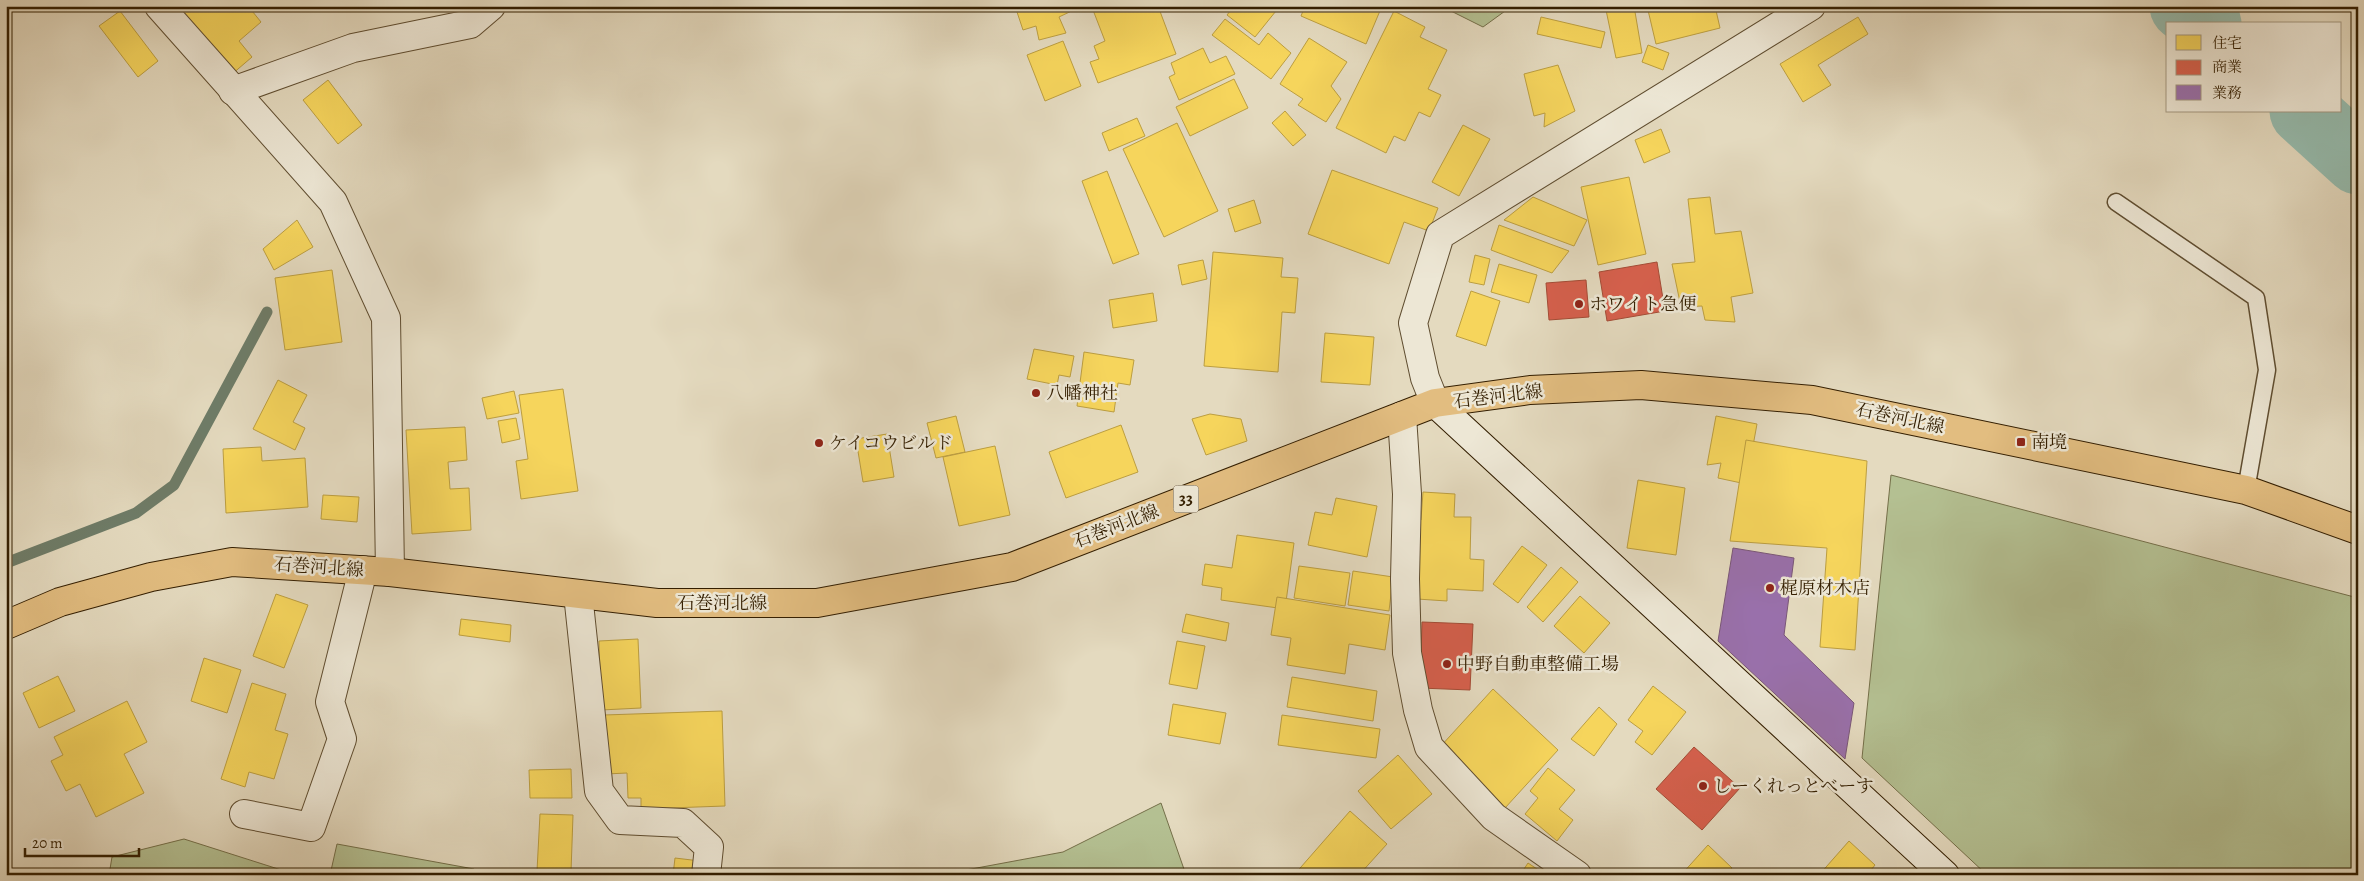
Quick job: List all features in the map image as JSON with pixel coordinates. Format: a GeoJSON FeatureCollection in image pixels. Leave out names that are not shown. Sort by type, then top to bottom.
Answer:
{"type":"FeatureCollection","features":[{"type":"Feature","properties":{"kind":"main road","name":"石巻河北線"},"geometry":{"type":"LineString","coordinates":[[6,625],[60,602],[150,577],[232,562],[390,572],[657,603],[817,603],[1012,567],[1435,403],[1530,390],[1641,385],[1812,400],[2246,490],[2358,530]]}},
{"type":"Feature","properties":{"kind":"street"},"geometry":{"type":"LineString","coordinates":[[159,6],[332,202],[386,318],[390,572]]}},
{"type":"Feature","properties":{"kind":"street"},"geometry":{"type":"LineString","coordinates":[[233,91],[353,48],[470,24],[491,6]]}},
{"type":"Feature","properties":{"kind":"street"},"geometry":{"type":"LineString","coordinates":[[1811,6],[1440,235],[1413,323],[1425,378],[1435,403],[1944,875]]}},
{"type":"Feature","properties":{"kind":"street"},"geometry":{"type":"LineString","coordinates":[[1402,416],[1407,494],[1406,653],[1428,746],[1494,817],[1577,875]]}},
{"type":"Feature","properties":{"kind":"street"},"geometry":{"type":"LineString","coordinates":[[244,814],[311,827],[342,739],[330,702],[363,570]]}},
{"type":"Feature","properties":{"kind":"street"},"geometry":{"type":"LineString","coordinates":[[578,594],[600,791],[620,820],[683,824],[709,847],[706,875]]}},
{"type":"Feature","properties":{"kind":"lane"},"geometry":{"type":"LineString","coordinates":[[2116,202],[2256,298],[2267,370],[2246,490]]}},
{"type":"Feature","properties":{"kind":"green space"},"geometry":{"type":"Polygon","coordinates":[[[1441,6],[1512,6],[1483,27],[1441,6]]]}},
{"type":"Feature","properties":{"kind":"green space"},"geometry":{"type":"Polygon","coordinates":[[[1891,475],[2358,598],[2358,875],[1987,875],[1862,758],[1891,475]]]}},
{"type":"Feature","properties":{"kind":"green space"},"geometry":{"type":"Polygon","coordinates":[[[1161,803],[1186,875],[939,875],[1063,852],[1161,803]]]}},
{"type":"Feature","properties":{"kind":"green space"},"geometry":{"type":"Polygon","coordinates":[[[184,839],[297,875],[109,875],[112,857],[184,839]]]}},
{"type":"Feature","properties":{"kind":"green space"},"geometry":{"type":"Polygon","coordinates":[[[337,844],[474,869],[478,875],[330,875],[337,844]]]}},
{"type":"Feature","properties":{"kind":"building: 住宅"},"geometry":{"type":"Polygon","coordinates":[[[175,6],[248,6],[261,22],[239,41],[252,57],[231,75],[175,6]]]}},
{"type":"Feature","properties":{"kind":"building: 住宅"},"geometry":{"type":"Polygon","coordinates":[[[1015,6],[1082,6],[1059,17],[1066,33],[1039,40],[1036,26],[1023,30],[1015,6]]]}},
{"type":"Feature","properties":{"kind":"building: 住宅"},"geometry":{"type":"Polygon","coordinates":[[[1103,6],[1158,6],[1176,54],[1098,83],[1090,62],[1099,59],[1094,46],[1105,41],[1093,10],[1103,6]]]}},
{"type":"Feature","properties":{"kind":"building: 住宅"},"geometry":{"type":"Polygon","coordinates":[[[1234,6],[1280,6],[1255,37],[1227,15],[1234,6]]]}},
{"type":"Feature","properties":{"kind":"building: 住宅"},"geometry":{"type":"Polygon","coordinates":[[[1305,6],[1382,6],[1366,44],[1301,16],[1305,6]]]}},
{"type":"Feature","properties":{"kind":"building: 住宅"},"geometry":{"type":"Polygon","coordinates":[[[1634,6],[1642,53],[1616,58],[1606,10],[1634,6]]]}},
{"type":"Feature","properties":{"kind":"building: 住宅"},"geometry":{"type":"Polygon","coordinates":[[[1647,6],[1715,6],[1720,28],[1656,44],[1647,6]]]}},
{"type":"Feature","properties":{"kind":"building: 住宅"},"geometry":{"type":"Polygon","coordinates":[[[120,11],[158,61],[138,77],[99,26],[120,11]]]}},
{"type":"Feature","properties":{"kind":"building: 住宅"},"geometry":{"type":"Polygon","coordinates":[[[1394,11],[1425,27],[1420,37],[1447,50],[1428,89],[1441,95],[1430,117],[1419,112],[1405,141],[1394,136],[1386,153],[1336,128],[1394,11]]]}},
{"type":"Feature","properties":{"kind":"building: 住宅"},"geometry":{"type":"Polygon","coordinates":[[[1541,17],[1605,32],[1601,48],[1537,34],[1541,17]]]}},
{"type":"Feature","properties":{"kind":"building: 住宅"},"geometry":{"type":"Polygon","coordinates":[[[1858,17],[1868,34],[1818,65],[1831,85],[1803,102],[1780,64],[1858,17]]]}},
{"type":"Feature","properties":{"kind":"building: 住宅"},"geometry":{"type":"Polygon","coordinates":[[[1225,19],[1259,45],[1268,33],[1291,53],[1271,79],[1212,35],[1225,19]]]}},
{"type":"Feature","properties":{"kind":"building: 住宅"},"geometry":{"type":"Polygon","coordinates":[[[1309,38],[1347,62],[1331,86],[1341,99],[1326,122],[1298,105],[1303,99],[1280,84],[1309,38]]]}},
{"type":"Feature","properties":{"kind":"building: 住宅"},"geometry":{"type":"Polygon","coordinates":[[[1063,41],[1081,86],[1045,101],[1027,55],[1063,41]]]}},
{"type":"Feature","properties":{"kind":"building: 住宅"},"geometry":{"type":"Polygon","coordinates":[[[1648,45],[1669,53],[1663,70],[1642,62],[1648,45]]]}},
{"type":"Feature","properties":{"kind":"building: 住宅"},"geometry":{"type":"Polygon","coordinates":[[[1203,48],[1210,63],[1226,56],[1235,74],[1179,100],[1169,77],[1175,74],[1171,63],[1203,48]]]}},
{"type":"Feature","properties":{"kind":"building: 住宅"},"geometry":{"type":"Polygon","coordinates":[[[1558,65],[1575,111],[1544,127],[1545,113],[1534,116],[1524,74],[1558,65]]]}},
{"type":"Feature","properties":{"kind":"building: 住宅"},"geometry":{"type":"Polygon","coordinates":[[[1234,79],[1248,108],[1190,136],[1176,107],[1234,79]]]}},
{"type":"Feature","properties":{"kind":"building: 住宅"},"geometry":{"type":"Polygon","coordinates":[[[328,80],[362,125],[338,144],[303,100],[328,80]]]}},
{"type":"Feature","properties":{"kind":"building: 住宅"},"geometry":{"type":"Polygon","coordinates":[[[1285,111],[1306,135],[1293,146],[1272,123],[1285,111]]]}},
{"type":"Feature","properties":{"kind":"building: 住宅"},"geometry":{"type":"Polygon","coordinates":[[[1137,118],[1145,136],[1109,151],[1102,133],[1137,118]]]}},
{"type":"Feature","properties":{"kind":"building: 住宅"},"geometry":{"type":"Polygon","coordinates":[[[1177,123],[1218,211],[1164,237],[1123,149],[1177,123]]]}},
{"type":"Feature","properties":{"kind":"building: 住宅"},"geometry":{"type":"Polygon","coordinates":[[[1463,125],[1490,139],[1459,196],[1432,182],[1463,125]]]}},
{"type":"Feature","properties":{"kind":"building: 住宅"},"geometry":{"type":"Polygon","coordinates":[[[1661,129],[1670,152],[1644,163],[1635,140],[1661,129]]]}},
{"type":"Feature","properties":{"kind":"building: 住宅"},"geometry":{"type":"Polygon","coordinates":[[[1332,170],[1438,208],[1429,231],[1404,222],[1389,264],[1308,234],[1332,170]]]}},
{"type":"Feature","properties":{"kind":"building: 住宅"},"geometry":{"type":"Polygon","coordinates":[[[1107,171],[1139,254],[1113,264],[1082,181],[1107,171]]]}},
{"type":"Feature","properties":{"kind":"building: 住宅"},"geometry":{"type":"Polygon","coordinates":[[[1629,177],[1646,254],[1598,265],[1581,187],[1629,177]]]}},
{"type":"Feature","properties":{"kind":"building: 住宅"},"geometry":{"type":"Polygon","coordinates":[[[1533,197],[1587,220],[1574,246],[1504,220],[1533,197]]]}},
{"type":"Feature","properties":{"kind":"building: 住宅"},"geometry":{"type":"Polygon","coordinates":[[[1710,197],[1715,234],[1741,231],[1753,293],[1731,297],[1735,322],[1705,320],[1702,306],[1681,307],[1672,264],[1695,262],[1688,199],[1710,197]]]}},
{"type":"Feature","properties":{"kind":"building: 住宅"},"geometry":{"type":"Polygon","coordinates":[[[1254,200],[1261,223],[1235,232],[1228,209],[1254,200]]]}},
{"type":"Feature","properties":{"kind":"building: 住宅"},"geometry":{"type":"Polygon","coordinates":[[[297,220],[313,247],[274,270],[263,249],[297,220]]]}},
{"type":"Feature","properties":{"kind":"building: 住宅"},"geometry":{"type":"Polygon","coordinates":[[[1499,225],[1569,251],[1552,273],[1491,250],[1499,225]]]}},
{"type":"Feature","properties":{"kind":"building: 住宅"},"geometry":{"type":"Polygon","coordinates":[[[1213,252],[1283,258],[1281,277],[1298,278],[1295,313],[1282,312],[1278,372],[1204,366],[1213,252]]]}},
{"type":"Feature","properties":{"kind":"building: 住宅"},"geometry":{"type":"Polygon","coordinates":[[[1475,255],[1490,259],[1484,285],[1469,282],[1475,255]]]}},
{"type":"Feature","properties":{"kind":"building: 住宅"},"geometry":{"type":"Polygon","coordinates":[[[1203,260],[1207,279],[1182,285],[1178,265],[1203,260]]]}},
{"type":"Feature","properties":{"kind":"building: 住宅"},"geometry":{"type":"Polygon","coordinates":[[[1499,264],[1537,275],[1529,303],[1491,292],[1499,264]]]}},
{"type":"Feature","properties":{"kind":"building: 住宅"},"geometry":{"type":"Polygon","coordinates":[[[332,270],[342,342],[285,350],[275,278],[332,270]]]}},
{"type":"Feature","properties":{"kind":"building: 住宅"},"geometry":{"type":"Polygon","coordinates":[[[1471,291],[1500,301],[1486,346],[1456,336],[1471,291]]]}},
{"type":"Feature","properties":{"kind":"building: 住宅"},"geometry":{"type":"Polygon","coordinates":[[[1153,293],[1157,321],[1113,328],[1109,300],[1153,293]]]}},
{"type":"Feature","properties":{"kind":"building: 住宅"},"geometry":{"type":"Polygon","coordinates":[[[1325,333],[1374,337],[1370,385],[1321,382],[1325,333]]]}},
{"type":"Feature","properties":{"kind":"building: 住宅"},"geometry":{"type":"Polygon","coordinates":[[[1034,349],[1074,356],[1070,377],[1059,375],[1057,385],[1027,379],[1034,349]]]}},
{"type":"Feature","properties":{"kind":"building: 住宅"},"geometry":{"type":"Polygon","coordinates":[[[1084,352],[1134,360],[1130,385],[1118,383],[1114,412],[1077,406],[1084,352]]]}},
{"type":"Feature","properties":{"kind":"building: 住宅"},"geometry":{"type":"Polygon","coordinates":[[[278,380],[307,395],[293,422],[305,428],[295,450],[253,429],[278,380]]]}},
{"type":"Feature","properties":{"kind":"building: 住宅"},"geometry":{"type":"Polygon","coordinates":[[[563,389],[578,491],[521,499],[516,461],[528,459],[519,395],[563,389]]]}},
{"type":"Feature","properties":{"kind":"building: 住宅"},"geometry":{"type":"Polygon","coordinates":[[[514,391],[519,413],[487,419],[482,398],[514,391]]]}},
{"type":"Feature","properties":{"kind":"building: 住宅"},"geometry":{"type":"Polygon","coordinates":[[[1210,414],[1241,419],[1247,441],[1206,455],[1192,419],[1210,414]]]}},
{"type":"Feature","properties":{"kind":"building: 住宅"},"geometry":{"type":"Polygon","coordinates":[[[956,416],[965,452],[936,458],[927,423],[956,416]]]}},
{"type":"Feature","properties":{"kind":"building: 住宅"},"geometry":{"type":"Polygon","coordinates":[[[1716,416],[1757,424],[1746,484],[1718,478],[1721,463],[1707,465],[1716,416]]]}},
{"type":"Feature","properties":{"kind":"building: 住宅"},"geometry":{"type":"Polygon","coordinates":[[[516,418],[520,439],[502,443],[498,421],[516,418]]]}},
{"type":"Feature","properties":{"kind":"building: 住宅"},"geometry":{"type":"Polygon","coordinates":[[[1121,425],[1138,472],[1066,498],[1049,452],[1121,425]]]}},
{"type":"Feature","properties":{"kind":"building: 住宅"},"geometry":{"type":"Polygon","coordinates":[[[465,427],[467,460],[448,462],[450,489],[469,488],[471,530],[412,534],[406,430],[465,427]]]}},
{"type":"Feature","properties":{"kind":"building: 住宅"},"geometry":{"type":"Polygon","coordinates":[[[887,434],[894,477],[863,482],[856,439],[887,434]]]}},
{"type":"Feature","properties":{"kind":"building: 住宅"},"geometry":{"type":"Polygon","coordinates":[[[1746,440],[1867,461],[1855,650],[1820,647],[1827,548],[1730,541],[1746,440]]]}},
{"type":"Feature","properties":{"kind":"building: 住宅"},"geometry":{"type":"Polygon","coordinates":[[[995,446],[1010,515],[959,526],[943,457],[995,446]]]}},
{"type":"Feature","properties":{"kind":"building: 住宅"},"geometry":{"type":"Polygon","coordinates":[[[261,447],[262,461],[305,458],[308,507],[226,513],[223,449],[261,447]]]}},
{"type":"Feature","properties":{"kind":"building: 住宅"},"geometry":{"type":"Polygon","coordinates":[[[1638,480],[1685,488],[1676,555],[1627,548],[1638,480]]]}},
{"type":"Feature","properties":{"kind":"building: 住宅"},"geometry":{"type":"Polygon","coordinates":[[[1423,492],[1455,494],[1454,517],[1471,517],[1470,559],[1484,560],[1483,591],[1447,589],[1447,601],[1417,599],[1410,515],[1421,520],[1423,492]]]}},
{"type":"Feature","properties":{"kind":"building: 住宅"},"geometry":{"type":"Polygon","coordinates":[[[323,495],[359,497],[357,522],[321,519],[323,495]]]}},
{"type":"Feature","properties":{"kind":"building: 住宅"},"geometry":{"type":"Polygon","coordinates":[[[1336,498],[1377,506],[1367,557],[1308,545],[1315,512],[1332,515],[1336,498]]]}},
{"type":"Feature","properties":{"kind":"building: 住宅"},"geometry":{"type":"Polygon","coordinates":[[[1237,535],[1294,543],[1285,609],[1221,600],[1222,588],[1202,585],[1205,564],[1232,568],[1237,535]]]}},
{"type":"Feature","properties":{"kind":"building: 住宅"},"geometry":{"type":"Polygon","coordinates":[[[1522,546],[1547,565],[1518,603],[1493,584],[1522,546]]]}},
{"type":"Feature","properties":{"kind":"building: 住宅"},"geometry":{"type":"Polygon","coordinates":[[[1299,566],[1350,573],[1345,606],[1294,598],[1299,566]]]}},
{"type":"Feature","properties":{"kind":"building: 住宅"},"geometry":{"type":"Polygon","coordinates":[[[1561,567],[1578,582],[1543,622],[1527,607],[1561,567]]]}},
{"type":"Feature","properties":{"kind":"building: 住宅"},"geometry":{"type":"Polygon","coordinates":[[[1353,571],[1393,577],[1389,611],[1348,605],[1353,571]]]}},
{"type":"Feature","properties":{"kind":"building: 住宅"},"geometry":{"type":"Polygon","coordinates":[[[276,594],[308,605],[284,668],[253,656],[276,594]]]}},
{"type":"Feature","properties":{"kind":"building: 住宅"},"geometry":{"type":"Polygon","coordinates":[[[1580,596],[1610,623],[1584,653],[1554,626],[1580,596]]]}},
{"type":"Feature","properties":{"kind":"building: 住宅"},"geometry":{"type":"Polygon","coordinates":[[[1277,597],[1390,615],[1385,650],[1349,644],[1345,674],[1287,665],[1291,638],[1271,635],[1277,597]]]}},
{"type":"Feature","properties":{"kind":"building: 住宅"},"geometry":{"type":"Polygon","coordinates":[[[1186,614],[1229,623],[1226,641],[1182,632],[1186,614]]]}},
{"type":"Feature","properties":{"kind":"building: 住宅"},"geometry":{"type":"Polygon","coordinates":[[[461,619],[511,625],[510,642],[459,635],[461,619]]]}},
{"type":"Feature","properties":{"kind":"building: 住宅"},"geometry":{"type":"Polygon","coordinates":[[[638,639],[641,708],[601,710],[599,641],[638,639]]]}},
{"type":"Feature","properties":{"kind":"building: 住宅"},"geometry":{"type":"Polygon","coordinates":[[[1177,641],[1205,646],[1197,689],[1169,684],[1177,641]]]}},
{"type":"Feature","properties":{"kind":"building: 住宅"},"geometry":{"type":"Polygon","coordinates":[[[204,658],[241,670],[227,713],[191,701],[204,658]]]}},
{"type":"Feature","properties":{"kind":"building: 住宅"},"geometry":{"type":"Polygon","coordinates":[[[58,676],[75,711],[39,728],[23,693],[58,676]]]}},
{"type":"Feature","properties":{"kind":"building: 住宅"},"geometry":{"type":"Polygon","coordinates":[[[1292,677],[1377,691],[1373,721],[1287,707],[1292,677]]]}},
{"type":"Feature","properties":{"kind":"building: 住宅"},"geometry":{"type":"Polygon","coordinates":[[[252,683],[286,694],[275,730],[288,734],[274,779],[249,772],[245,787],[221,779],[252,683]]]}},
{"type":"Feature","properties":{"kind":"building: 住宅"},"geometry":{"type":"Polygon","coordinates":[[[1653,686],[1686,712],[1652,755],[1635,742],[1643,731],[1628,720],[1653,686]]]}},
{"type":"Feature","properties":{"kind":"building: 住宅"},"geometry":{"type":"Polygon","coordinates":[[[1493,689],[1558,750],[1505,808],[1440,747],[1493,689]]]}},
{"type":"Feature","properties":{"kind":"building: 住宅"},"geometry":{"type":"Polygon","coordinates":[[[127,701],[147,742],[124,754],[144,793],[96,817],[80,784],[66,791],[51,761],[63,755],[54,737],[127,701]]]}},
{"type":"Feature","properties":{"kind":"building: 住宅"},"geometry":{"type":"Polygon","coordinates":[[[1173,704],[1226,713],[1220,744],[1168,735],[1173,704]]]}},
{"type":"Feature","properties":{"kind":"building: 住宅"},"geometry":{"type":"Polygon","coordinates":[[[1599,707],[1617,724],[1594,756],[1571,739],[1599,707]]]}},
{"type":"Feature","properties":{"kind":"building: 住宅"},"geometry":{"type":"Polygon","coordinates":[[[722,711],[725,806],[641,809],[641,798],[628,798],[627,773],[606,774],[604,715],[722,711]]]}},
{"type":"Feature","properties":{"kind":"building: 住宅"},"geometry":{"type":"Polygon","coordinates":[[[1282,715],[1380,729],[1376,758],[1278,745],[1282,715]]]}},
{"type":"Feature","properties":{"kind":"building: 住宅"},"geometry":{"type":"Polygon","coordinates":[[[1398,755],[1432,794],[1391,829],[1358,791],[1398,755]]]}},
{"type":"Feature","properties":{"kind":"building: 住宅"},"geometry":{"type":"Polygon","coordinates":[[[1548,768],[1575,790],[1559,809],[1573,820],[1557,841],[1525,814],[1538,798],[1530,791],[1548,768]]]}},
{"type":"Feature","properties":{"kind":"building: 住宅"},"geometry":{"type":"Polygon","coordinates":[[[571,769],[572,798],[530,798],[529,770],[571,769]]]}},
{"type":"Feature","properties":{"kind":"building: 住宅"},"geometry":{"type":"Polygon","coordinates":[[[1350,811],[1387,844],[1359,875],[1294,875],[1350,811]]]}},
{"type":"Feature","properties":{"kind":"building: 住宅"},"geometry":{"type":"Polygon","coordinates":[[[540,814],[573,815],[571,872],[537,871],[540,814]]]}},
{"type":"Feature","properties":{"kind":"building: 住宅"},"geometry":{"type":"Polygon","coordinates":[[[1849,841],[1875,865],[1867,875],[1819,875],[1849,841]]]}},
{"type":"Feature","properties":{"kind":"building: 住宅"},"geometry":{"type":"Polygon","coordinates":[[[1708,845],[1732,868],[1726,875],[1681,875],[1708,845]]]}},
{"type":"Feature","properties":{"kind":"building: 住宅"},"geometry":{"type":"Polygon","coordinates":[[[675,858],[700,861],[698,875],[673,875],[675,858]]]}},
{"type":"Feature","properties":{"kind":"building: 住宅"},"geometry":{"type":"Polygon","coordinates":[[[1528,863],[1546,875],[1520,875],[1528,863]]]}},
{"type":"Feature","properties":{"kind":"building: 商業"},"geometry":{"type":"Polygon","coordinates":[[[1657,262],[1665,311],[1607,321],[1599,272],[1657,262]]]}},
{"type":"Feature","properties":{"kind":"building: 商業"},"geometry":{"type":"Polygon","coordinates":[[[1586,280],[1589,317],[1549,320],[1546,283],[1586,280]]]}},
{"type":"Feature","properties":{"kind":"building: 商業"},"geometry":{"type":"Polygon","coordinates":[[[1422,622],[1473,624],[1470,690],[1420,688],[1422,622]]]}},
{"type":"Feature","properties":{"kind":"building: 商業"},"geometry":{"type":"Polygon","coordinates":[[[1694,747],[1740,788],[1702,830],[1656,789],[1694,747]]]}},
{"type":"Feature","properties":{"kind":"building: 業務"},"geometry":{"type":"Polygon","coordinates":[[[1733,548],[1794,558],[1784,635],[1854,703],[1845,759],[1718,641],[1733,548]]]}},
{"type":"Feature","properties":{"kind":"waterway"},"geometry":{"type":"LineString","coordinates":[[2184,6],[2204,22]]}},
{"type":"Feature","properties":{"kind":"waterway"},"geometry":{"type":"LineString","coordinates":[[2305,112],[2358,160]]}},
{"type":"Feature","properties":{"kind":"waterway"},"geometry":{"type":"LineString","coordinates":[[6,563],[136,513],[174,485],[267,312]]}},
{"type":"Feature","properties":{"kind":"place","name":"ホワイト急便"},"geometry":{"type":"Point","coordinates":[1579,304]}},
{"type":"Feature","properties":{"kind":"place","name":"八幡神社"},"geometry":{"type":"Point","coordinates":[1036,393]}},
{"type":"Feature","properties":{"kind":"place","name":"南境"},"geometry":{"type":"Point","coordinates":[2021,442]}},
{"type":"Feature","properties":{"kind":"place","name":"ケイコウビルド"},"geometry":{"type":"Point","coordinates":[819,443]}},
{"type":"Feature","properties":{"kind":"place","name":"梶原材木店"},"geometry":{"type":"Point","coordinates":[1770,588]}},
{"type":"Feature","properties":{"kind":"place","name":"中野自動車整備工場"},"geometry":{"type":"Point","coordinates":[1447,664]}},
{"type":"Feature","properties":{"kind":"place","name":"しーくれっとべーす"},"geometry":{"type":"Point","coordinates":[1703,786]}}]}
